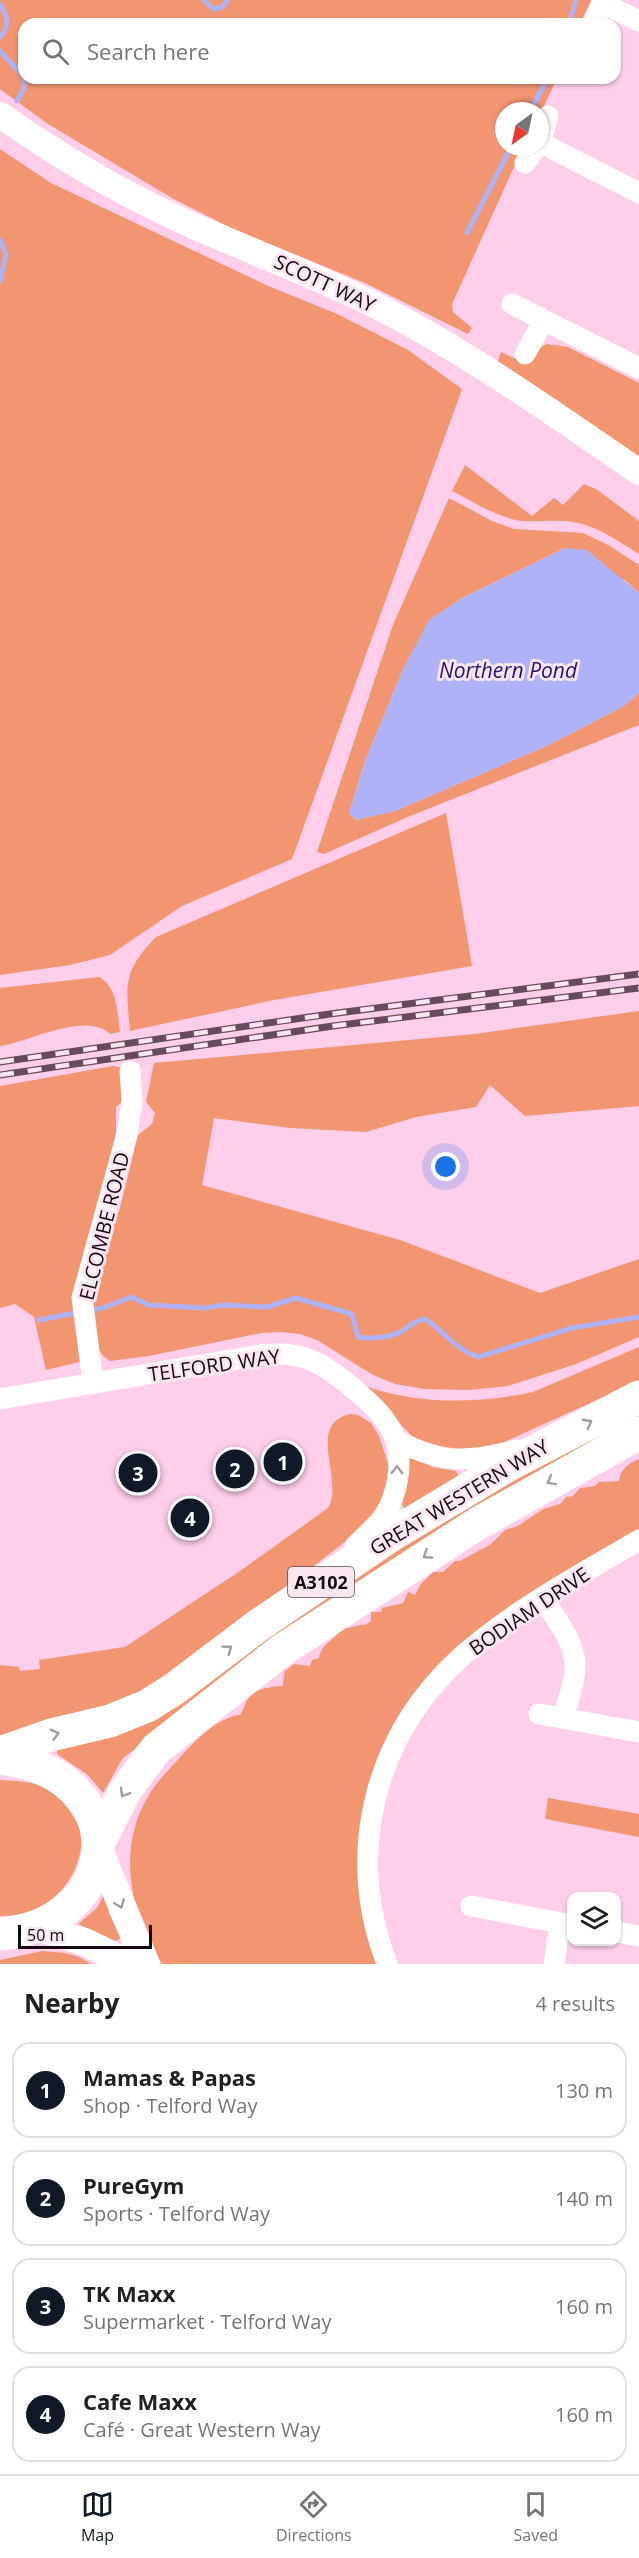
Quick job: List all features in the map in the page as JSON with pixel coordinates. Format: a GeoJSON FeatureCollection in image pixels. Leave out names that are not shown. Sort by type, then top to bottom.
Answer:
{"type":"FeatureCollection","features":[{"type":"Feature","properties":{"kind":"main road","name":"GREAT WESTERN WAY"},"geometry":{"type":"LineString","coordinates":[[0,1753],[51,1735],[110,1721],[147,1706],[174,1689],[318,1584],[450,1499],[639,1397]]}},
{"type":"Feature","properties":{"kind":"main road","name":"GREAT WESTERN WAY"},"geometry":{"type":"LineString","coordinates":[[13,1933],[63,1911],[80,1894],[94,1869],[99,1846],[125,1791],[156,1749],[282,1650],[477,1524],[639,1433]]}},
{"type":"Feature","properties":{"kind":"main road"},"geometry":{"type":"LineString","coordinates":[[0,1758],[36,1765],[61,1777],[92,1814],[98,1831],[99,1846],[146,1964]]}},
{"type":"Feature","properties":{"kind":"main road"},"geometry":{"type":"LineString","coordinates":[[13,1933],[85,1942],[130,1964]]}},
{"type":"Feature","properties":{"kind":"street"},"geometry":{"type":"LineString","coordinates":[[596,18],[603,2],[639,21]]}},
{"type":"Feature","properties":{"kind":"street","name":"SCOTT WAY"},"geometry":{"type":"LineString","coordinates":[[0,115],[72,161],[163,211],[339,288],[414,325],[490,370],[639,472]]}},
{"type":"Feature","properties":{"kind":"street"},"geometry":{"type":"LineString","coordinates":[[549,148],[639,193]]}},
{"type":"Feature","properties":{"kind":"street"},"geometry":{"type":"LineString","coordinates":[[512,304],[639,368]]}},
{"type":"Feature","properties":{"kind":"street"},"geometry":{"type":"LineString","coordinates":[[525,354],[544,320]]}},
{"type":"Feature","properties":{"kind":"street","name":"ELCOMBE ROAD"},"geometry":{"type":"LineString","coordinates":[[93,1382],[83,1311],[85,1284],[128,1130],[132,1100],[130,1071]]}},
{"type":"Feature","properties":{"kind":"street","name":"TELFORD WAY"},"geometry":{"type":"LineString","coordinates":[[4,1398],[261,1355],[294,1354],[311,1359],[352,1387],[377,1411],[396,1440],[398,1475],[392,1500],[385,1514],[318,1584]]}},
{"type":"Feature","properties":{"kind":"street"},"geometry":{"type":"LineString","coordinates":[[396,1440],[429,1454],[462,1461],[482,1459],[556,1440]]}},
{"type":"Feature","properties":{"kind":"street","name":"BODIAM DRIVE"},"geometry":{"type":"LineString","coordinates":[[387,1964],[375,1926],[367,1876],[369,1830],[373,1803],[384,1768],[412,1714],[441,1676],[486,1637],[543,1598],[639,1540]]}},
{"type":"Feature","properties":{"kind":"street"},"geometry":{"type":"LineString","coordinates":[[543,1598],[565,1634],[575,1660],[575,1675],[563,1718]]}},
{"type":"Feature","properties":{"kind":"street"},"geometry":{"type":"LineString","coordinates":[[539,1714],[639,1732]]}},
{"type":"Feature","properties":{"kind":"street"},"geometry":{"type":"LineString","coordinates":[[471,1906],[566,1924],[554,1964]]}},
{"type":"Feature","properties":{"kind":"street"},"geometry":{"type":"LineString","coordinates":[[621,1933],[639,1936]]}},
{"type":"Feature","properties":{"kind":"shaded area"},"geometry":{"type":"Polygon","coordinates":[[[0,0],[591,0],[583,18],[18,18],[18,84],[554,84],[546,102],[495,102],[495,156],[519,156],[452,304],[453,312],[472,328],[468,334],[365,283],[231,228],[172,198],[48,124],[0,89],[0,0]]]}},
{"type":"Feature","properties":{"kind":"shaded area"},"geometry":{"type":"Polygon","coordinates":[[[0,149],[51,183],[266,285],[337,314],[408,350],[462,389],[292,859],[182,906],[110,955],[70,965],[0,975],[0,149]]]}},
{"type":"Feature","properties":{"kind":"shaded area"},"geometry":{"type":"Polygon","coordinates":[[[547,344],[568,347],[639,383],[639,463],[496,366],[501,352],[525,363],[537,349],[547,344]]]}},
{"type":"Feature","properties":{"kind":"shaded area"},"geometry":{"type":"Polygon","coordinates":[[[465,465],[532,516],[554,498],[563,505],[584,484],[596,489],[639,521],[639,554],[603,532],[584,524],[516,520],[483,507],[452,491],[465,465]]]}},
{"type":"Feature","properties":{"kind":"shaded area"},"geometry":{"type":"Polygon","coordinates":[[[449,498],[492,521],[514,529],[583,533],[608,545],[639,565],[639,593],[626,581],[565,548],[462,598],[404,667],[365,761],[349,813],[356,820],[395,811],[549,745],[624,706],[639,693],[639,725],[410,816],[324,854],[317,852],[393,625],[449,498]]]}},
{"type":"Feature","properties":{"kind":"shaded area"},"geometry":{"type":"Polygon","coordinates":[[[446,813],[472,966],[274,1000],[130,1031],[129,980],[137,960],[156,937],[446,813]]]}},
{"type":"Feature","properties":{"kind":"shaded area"},"geometry":{"type":"Polygon","coordinates":[[[99,977],[110,987],[113,994],[120,1032],[110,1034],[99,1028],[72,1027],[0,1046],[0,988],[99,977]]]}},
{"type":"Feature","properties":{"kind":"shaded area"},"geometry":{"type":"Polygon","coordinates":[[[639,1011],[639,1106],[525,1116],[490,1085],[476,1107],[416,1117],[366,1132],[290,1128],[214,1118],[202,1185],[400,1240],[540,1293],[639,1259],[639,1337],[576,1364],[508,1386],[467,1390],[425,1389],[395,1384],[373,1375],[317,1340],[300,1334],[281,1332],[261,1333],[149,1356],[110,1361],[97,1347],[83,1361],[46,1370],[34,1317],[15,1304],[0,1308],[0,1086],[113,1066],[123,1068],[126,1099],[116,1107],[116,1132],[98,1222],[119,1212],[138,1135],[152,1124],[155,1113],[146,1102],[154,1063],[475,1034],[639,1011]]]}},
{"type":"Feature","properties":{"kind":"shaded area"},"geometry":{"type":"Polygon","coordinates":[[[639,1347],[639,1381],[502,1443],[455,1453],[415,1439],[362,1385],[383,1392],[425,1399],[468,1400],[512,1396],[533,1392],[639,1347]]]}},
{"type":"Feature","properties":{"kind":"shaded area"},"geometry":{"type":"Polygon","coordinates":[[[639,1408],[639,1421],[242,1664],[122,1759],[103,1793],[88,1775],[57,1754],[57,1748],[389,1549],[639,1408]]]}},
{"type":"Feature","properties":{"kind":"shaded area"},"geometry":{"type":"Polygon","coordinates":[[[350,1414],[358,1415],[371,1423],[379,1436],[391,1473],[388,1496],[360,1530],[156,1689],[20,1733],[0,1735],[0,1665],[19,1667],[20,1671],[40,1669],[39,1660],[125,1647],[240,1571],[328,1508],[332,1496],[328,1455],[330,1429],[337,1420],[350,1414]]]}},
{"type":"Feature","properties":{"kind":"shaded area"},"geometry":{"type":"Polygon","coordinates":[[[409,1455],[432,1467],[456,1471],[459,1477],[404,1509],[402,1504],[409,1455]]]}},
{"type":"Feature","properties":{"kind":"shaded area"},"geometry":{"type":"Polygon","coordinates":[[[639,1459],[639,1531],[492,1622],[370,1784],[378,1964],[162,1964],[151,1945],[135,1903],[130,1859],[139,1815],[149,1795],[184,1753],[217,1724],[240,1715],[249,1697],[253,1694],[262,1689],[283,1686],[284,1672],[294,1664],[310,1666],[312,1660],[319,1658],[325,1645],[342,1628],[365,1625],[371,1621],[371,1612],[381,1612],[382,1608],[403,1603],[408,1592],[415,1595],[420,1585],[433,1572],[443,1572],[455,1561],[460,1561],[491,1544],[505,1530],[518,1526],[543,1509],[560,1504],[566,1497],[573,1496],[580,1488],[595,1486],[599,1482],[619,1481],[626,1467],[639,1459]]]}},
{"type":"Feature","properties":{"kind":"shaded area"},"geometry":{"type":"Polygon","coordinates":[[[0,1780],[36,1784],[53,1793],[64,1803],[77,1824],[82,1846],[75,1870],[60,1892],[39,1907],[27,1912],[0,1916],[0,1780]]]}},
{"type":"Feature","properties":{"kind":"shaded area"},"geometry":{"type":"Polygon","coordinates":[[[548,1798],[639,1814],[639,1837],[545,1819],[548,1798]]]}},
{"type":"Feature","properties":{"kind":"shaded area"},"geometry":{"type":"Polygon","coordinates":[[[105,1892],[109,1913],[121,1938],[115,1941],[78,1924],[97,1908],[105,1892]]]}},
{"type":"Feature","properties":{"kind":"shaded area"},"geometry":{"type":"Polygon","coordinates":[[[42,1951],[74,1955],[91,1964],[0,1964],[0,1960],[42,1951]]]}},
{"type":"Feature","properties":{"kind":"water","name":"Northern Pond"},"geometry":{"type":"Polygon","coordinates":[[[565,548],[587,550],[639,593],[639,693],[624,706],[549,745],[395,811],[356,820],[349,813],[365,761],[404,667],[429,620],[462,598],[565,548]]]}},
{"type":"Feature","properties":{"kind":"waterway"},"geometry":{"type":"LineString","coordinates":[[204,0],[213,9],[223,7],[227,0]]}},
{"type":"Feature","properties":{"kind":"waterway"},"geometry":{"type":"LineString","coordinates":[[571,18],[576,0]]}},
{"type":"Feature","properties":{"kind":"waterway"},"geometry":{"type":"LineString","coordinates":[[0,4],[7,21],[6,29],[0,37]]}},
{"type":"Feature","properties":{"kind":"waterway"},"geometry":{"type":"LineString","coordinates":[[0,51],[18,70]]}},
{"type":"Feature","properties":{"kind":"waterway"},"geometry":{"type":"LineString","coordinates":[[17,101],[24,84]]}},
{"type":"Feature","properties":{"kind":"waterway"},"geometry":{"type":"LineString","coordinates":[[535,102],[545,84]]}},
{"type":"Feature","properties":{"kind":"waterway"},"geometry":{"type":"LineString","coordinates":[[467,233],[506,156]]}},
{"type":"Feature","properties":{"kind":"waterway"},"geometry":{"type":"LineString","coordinates":[[0,240],[6,254],[0,281]]}},
{"type":"Feature","properties":{"kind":"waterway"},"geometry":{"type":"LineString","coordinates":[[89,1310],[103,1308],[131,1297],[149,1305],[205,1308],[224,1305],[267,1307],[296,1298],[352,1314],[358,1337],[390,1336],[425,1319],[463,1350],[478,1357],[572,1328],[639,1317]]}},
{"type":"Feature","properties":{"kind":"waterway"},"geometry":{"type":"LineString","coordinates":[[39,1320],[80,1312]]}},
{"type":"Feature","properties":{"kind":"railway"},"geometry":{"type":"LineString","coordinates":[[0,1062],[330,1014],[639,974]]}},
{"type":"Feature","properties":{"kind":"railway"},"geometry":{"type":"LineString","coordinates":[[0,1075],[333,1026],[639,988]]}},
{"type":"Feature","properties":{"kind":"place","name":"Mamas & Papas"},"geometry":{"type":"Point","coordinates":[283,1462]}},
{"type":"Feature","properties":{"kind":"place","name":"PureGym"},"geometry":{"type":"Point","coordinates":[235,1469]}},
{"type":"Feature","properties":{"kind":"place","name":"TK Maxx"},"geometry":{"type":"Point","coordinates":[138,1473]}},
{"type":"Feature","properties":{"kind":"place","name":"Cafe Maxx"},"geometry":{"type":"Point","coordinates":[190,1518]}}]}
